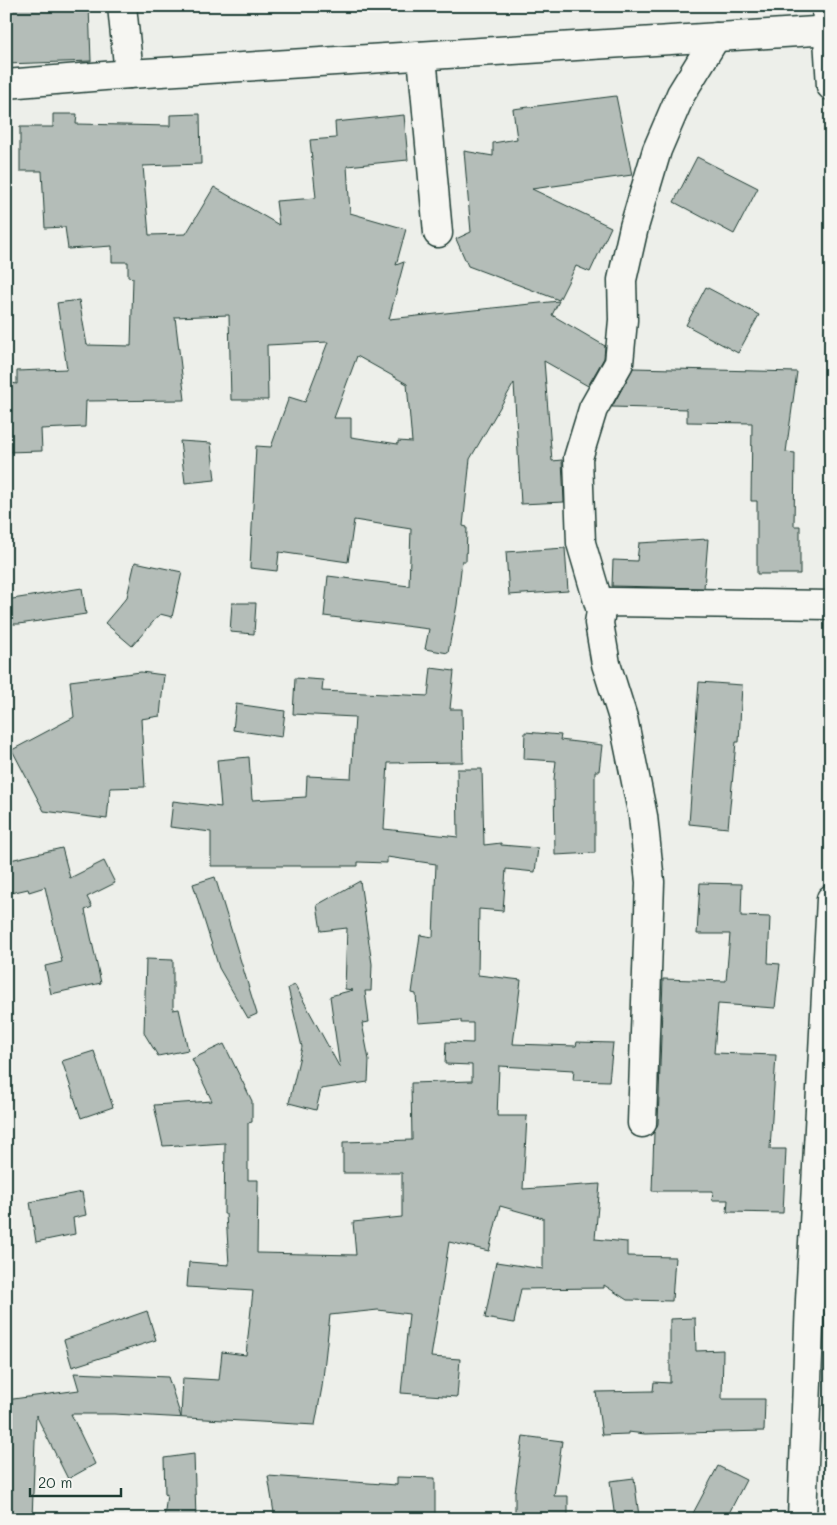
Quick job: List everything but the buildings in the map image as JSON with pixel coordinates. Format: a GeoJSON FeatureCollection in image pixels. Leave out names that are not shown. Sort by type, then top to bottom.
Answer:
{"type":"FeatureCollection","features":[{"type":"Feature","properties":{"kind":"street"},"geometry":{"type":"LineString","coordinates":[[122,6],[130,74]]}},
{"type":"Feature","properties":{"kind":"street"},"geometry":{"type":"LineString","coordinates":[[6,84],[130,74],[716,37],[828,22],[831,86]]}},
{"type":"Feature","properties":{"kind":"street"},"geometry":{"type":"LineString","coordinates":[[601,611],[581,543],[578,458],[593,409],[618,363],[623,320],[622,280],[634,227],[657,150],[680,94],[716,37]]}},
{"type":"Feature","properties":{"kind":"street"},"geometry":{"type":"LineString","coordinates":[[422,56],[438,233]]}},
{"type":"Feature","properties":{"kind":"street"},"geometry":{"type":"LineString","coordinates":[[642,1123],[650,882],[643,816],[624,718],[606,664],[599,623],[601,611],[604,604],[610,602],[831,605]]}},
{"type":"Feature","properties":{"kind":"street"},"geometry":{"type":"LineString","coordinates":[[802,1519],[810,1300],[831,899]]}}]}
